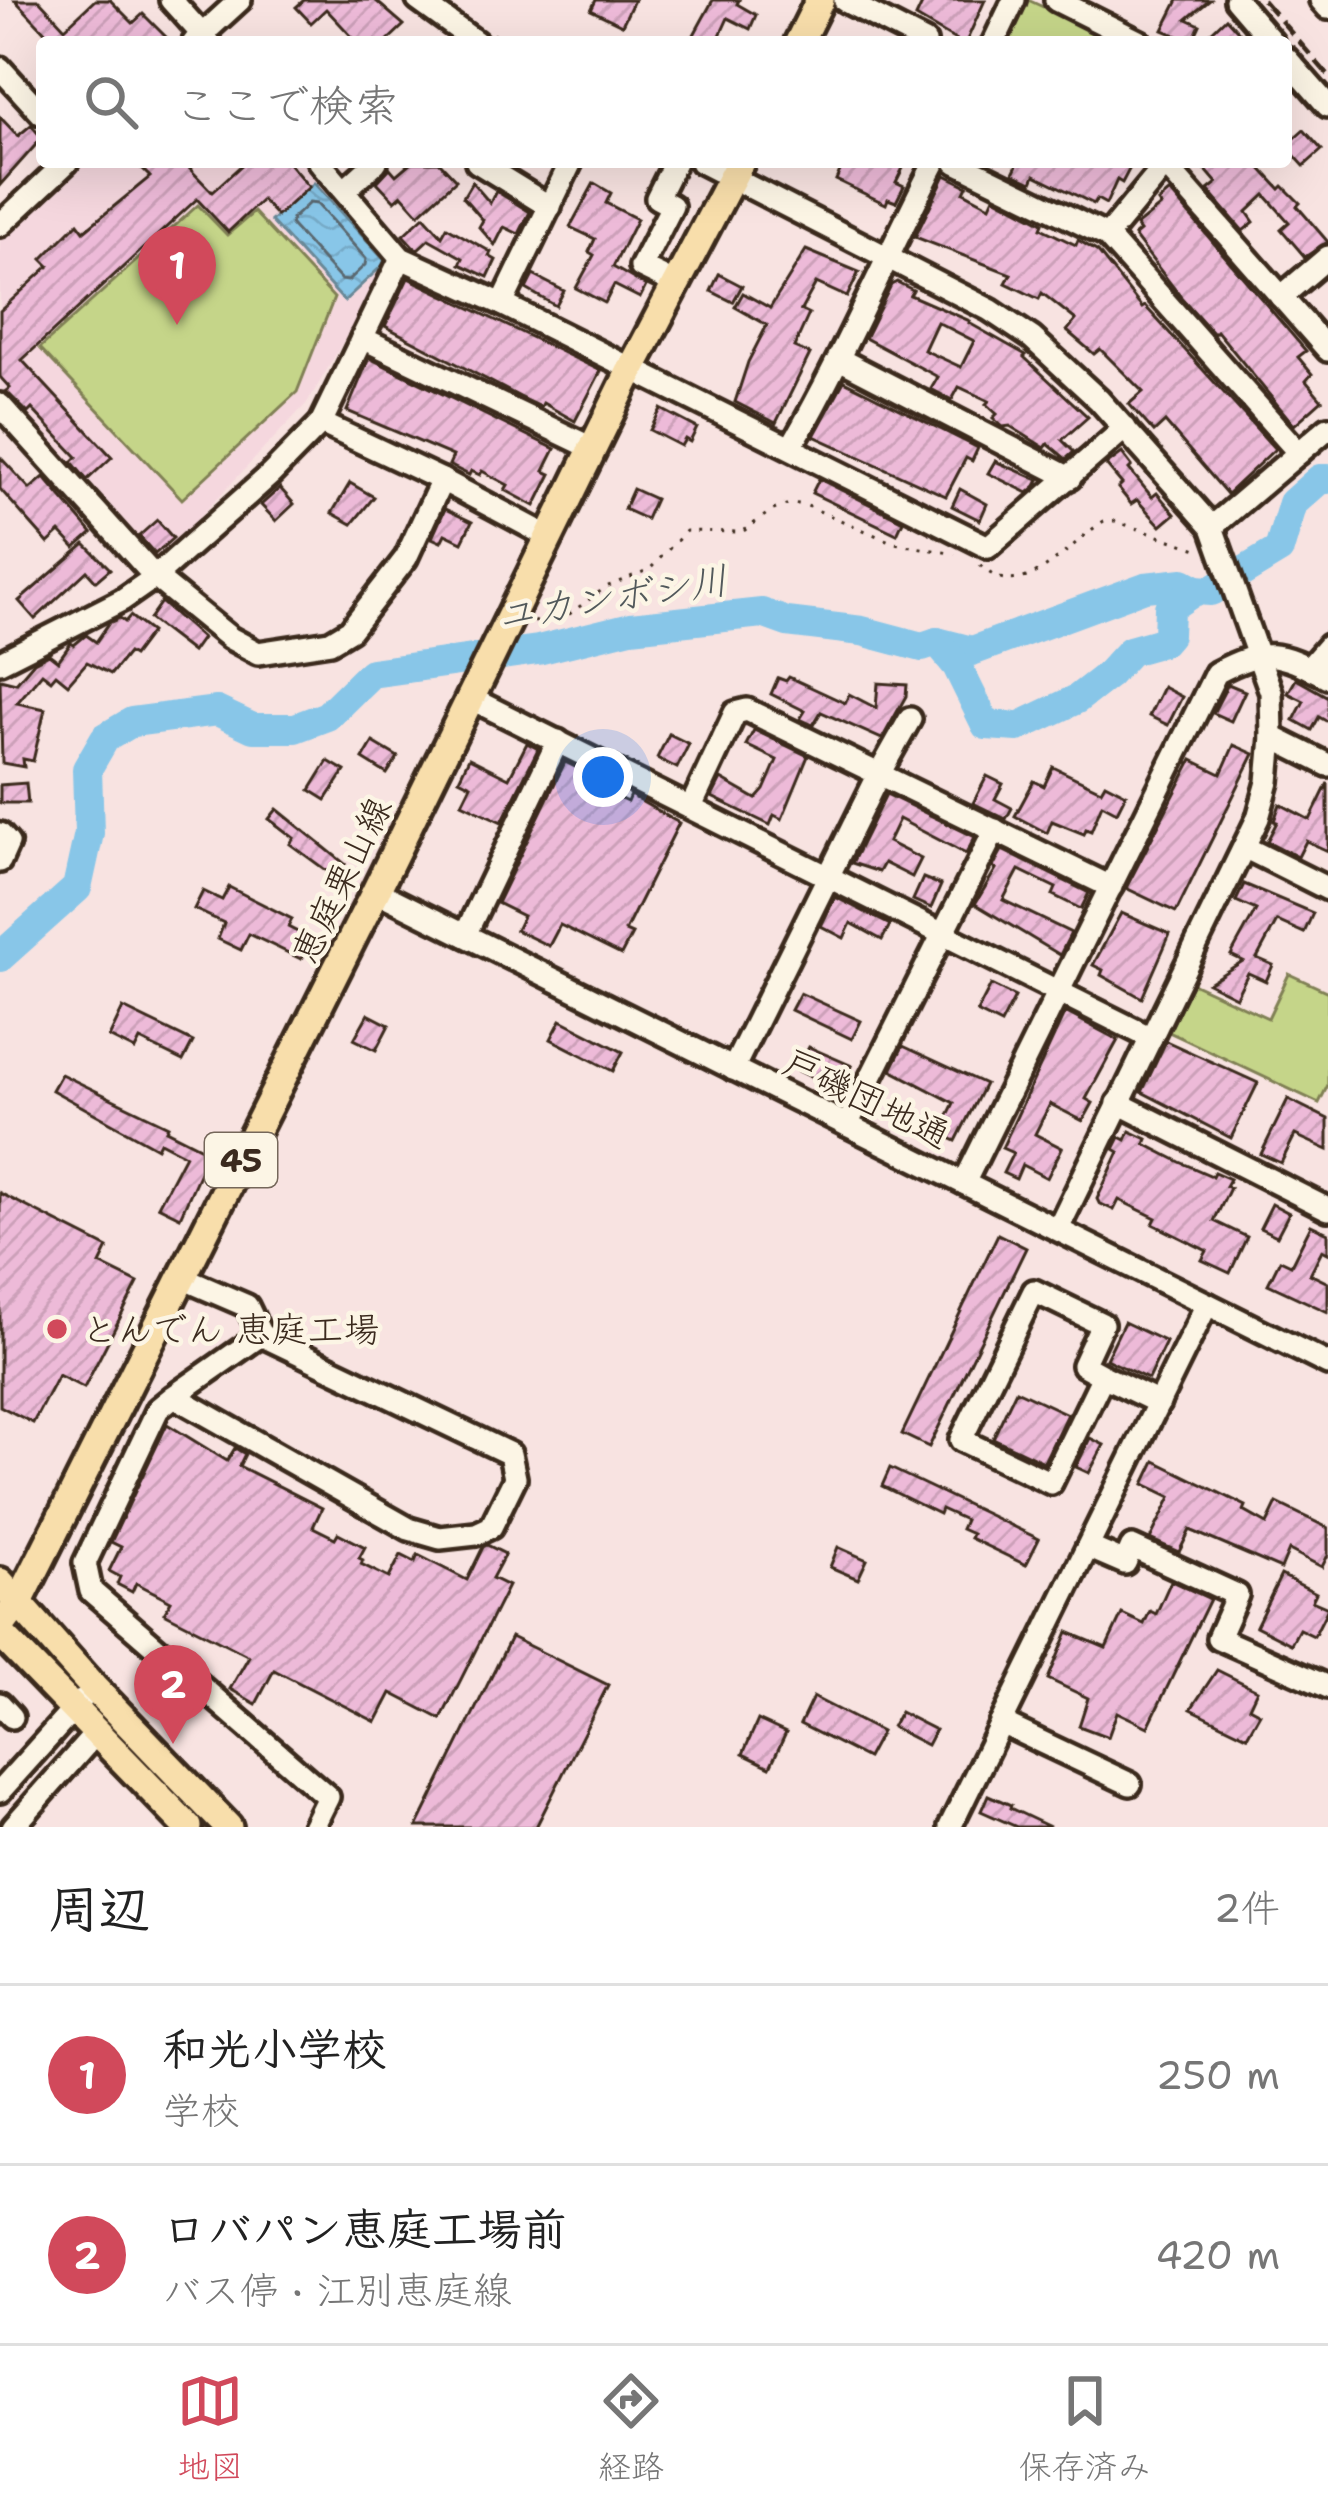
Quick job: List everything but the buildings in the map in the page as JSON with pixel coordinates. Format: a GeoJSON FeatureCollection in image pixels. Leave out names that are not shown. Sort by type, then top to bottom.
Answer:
{"type":"FeatureCollection","features":[{"type":"Feature","properties":{"kind":"main road"},"geometry":{"type":"LineString","coordinates":[[802,36],[820,0]]}},
{"type":"Feature","properties":{"kind":"main road","name":"恵庭栗山線"},"geometry":{"type":"LineString","coordinates":[[0,1630],[10,1592],[182,1278],[632,368],[736,170]]}},
{"type":"Feature","properties":{"kind":"main road"},"geometry":{"type":"LineString","coordinates":[[10,1592],[84,1698],[98,1732],[188,1827]]}},
{"type":"Feature","properties":{"kind":"main road"},"geometry":{"type":"LineString","coordinates":[[0,1630],[228,1827]]}},
{"type":"Feature","properties":{"kind":"street"},"geometry":{"type":"LineString","coordinates":[[171,0],[200,36]]}},
{"type":"Feature","properties":{"kind":"street"},"geometry":{"type":"LineString","coordinates":[[205,36],[240,0]]}},
{"type":"Feature","properties":{"kind":"street"},"geometry":{"type":"LineString","coordinates":[[997,36],[1014,0]]}},
{"type":"Feature","properties":{"kind":"street"},"geometry":{"type":"LineString","coordinates":[[1056,0],[1129,36]]}},
{"type":"Feature","properties":{"kind":"street"},"geometry":{"type":"LineString","coordinates":[[1236,0],[1267,36]]}},
{"type":"Feature","properties":{"kind":"street"},"geometry":{"type":"LineString","coordinates":[[1321,0],[1328,8]]}},
{"type":"Feature","properties":{"kind":"street"},"geometry":{"type":"LineString","coordinates":[[421,1],[468,36]]}},
{"type":"Feature","properties":{"kind":"street"},"geometry":{"type":"LineString","coordinates":[[845,1],[914,36]]}},
{"type":"Feature","properties":{"kind":"street"},"geometry":{"type":"LineString","coordinates":[[1292,65],[1328,106]]}},
{"type":"Feature","properties":{"kind":"street"},"geometry":{"type":"LineString","coordinates":[[0,68],[36,107]]}},
{"type":"Feature","properties":{"kind":"street"},"geometry":{"type":"LineString","coordinates":[[0,225],[61,168]]}},
{"type":"Feature","properties":{"kind":"street"},"geometry":{"type":"LineString","coordinates":[[325,168],[401,258],[988,547],[1125,428]]}},
{"type":"Feature","properties":{"kind":"street"},"geometry":{"type":"LineString","coordinates":[[345,190],[369,168]]}},
{"type":"Feature","properties":{"kind":"street"},"geometry":{"type":"LineString","coordinates":[[487,168],[550,207]]}},
{"type":"Feature","properties":{"kind":"street"},"geometry":{"type":"LineString","coordinates":[[502,304],[569,168]]}},
{"type":"Feature","properties":{"kind":"street"},"geometry":{"type":"LineString","coordinates":[[672,168],[657,198],[707,224]]}},
{"type":"Feature","properties":{"kind":"street"},"geometry":{"type":"LineString","coordinates":[[791,447],[841,360],[932,168]]}},
{"type":"Feature","properties":{"kind":"street"},"geometry":{"type":"LineString","coordinates":[[968,168],[1107,236],[1299,452]]}},
{"type":"Feature","properties":{"kind":"street"},"geometry":{"type":"LineString","coordinates":[[1107,236],[1162,168]]}},
{"type":"Feature","properties":{"kind":"street"},"geometry":{"type":"LineString","coordinates":[[1170,168],[1328,350]]}},
{"type":"Feature","properties":{"kind":"street"},"geometry":{"type":"LineString","coordinates":[[736,170],[990,310],[1032,338],[1125,428],[1214,543],[1260,654],[1270,692],[1272,737],[1268,782],[1246,848],[1058,1228]]}},
{"type":"Feature","properties":{"kind":"street"},"geometry":{"type":"LineString","coordinates":[[672,206],[641,267],[676,284]]}},
{"type":"Feature","properties":{"kind":"street"},"geometry":{"type":"LineString","coordinates":[[658,232],[694,250]]}},
{"type":"Feature","properties":{"kind":"street"},"geometry":{"type":"LineString","coordinates":[[1281,297],[1328,257]]}},
{"type":"Feature","properties":{"kind":"street"},"geometry":{"type":"LineString","coordinates":[[0,662],[122,600],[155,577],[271,474],[320,423],[401,258]]}},
{"type":"Feature","properties":{"kind":"street"},"geometry":{"type":"LineString","coordinates":[[362,338],[594,448]]}},
{"type":"Feature","properties":{"kind":"street"},"geometry":{"type":"LineString","coordinates":[[841,360],[1070,478]]}},
{"type":"Feature","properties":{"kind":"street"},"geometry":{"type":"LineString","coordinates":[[0,405],[155,577],[230,638],[258,653],[329,642],[350,629],[406,558],[442,480]]}},
{"type":"Feature","properties":{"kind":"street"},"geometry":{"type":"LineString","coordinates":[[320,423],[551,538]]}},
{"type":"Feature","properties":{"kind":"street"},"geometry":{"type":"LineString","coordinates":[[1214,543],[1299,452],[1328,428]]}},
{"type":"Feature","properties":{"kind":"street"},"geometry":{"type":"LineString","coordinates":[[964,1183],[1216,673],[1260,654],[1278,652],[1318,673],[1328,646]]}},
{"type":"Feature","properties":{"kind":"street"},"geometry":{"type":"LineString","coordinates":[[473,693],[827,878],[1151,1038]]}},
{"type":"Feature","properties":{"kind":"street"},"geometry":{"type":"LineString","coordinates":[[691,807],[735,713],[747,710],[1111,887]]}},
{"type":"Feature","properties":{"kind":"street"},"geometry":{"type":"LineString","coordinates":[[734,1070],[878,774],[910,719]]}},
{"type":"Feature","properties":{"kind":"street"},"geometry":{"type":"LineString","coordinates":[[1272,737],[1328,765]]}},
{"type":"Feature","properties":{"kind":"street"},"geometry":{"type":"LineString","coordinates":[[465,935],[558,741]]}},
{"type":"Feature","properties":{"kind":"street"},"geometry":{"type":"LineString","coordinates":[[848,1125],[995,830]]}},
{"type":"Feature","properties":{"kind":"street"},"geometry":{"type":"LineString","coordinates":[[0,834],[8,843],[0,861]]}},
{"type":"Feature","properties":{"kind":"street"},"geometry":{"type":"LineString","coordinates":[[1246,848],[1328,890]]}},
{"type":"Feature","properties":{"kind":"street","name":"戸磯団地通"},"geometry":{"type":"LineString","coordinates":[[376,891],[1328,1364]]}},
{"type":"Feature","properties":{"kind":"street"},"geometry":{"type":"LineString","coordinates":[[1118,1103],[1328,1209]]}},
{"type":"Feature","properties":{"kind":"street"},"geometry":{"type":"LineString","coordinates":[[174,1396],[409,1529],[440,1538],[476,1534],[491,1527],[515,1478],[510,1454],[261,1335],[247,1306],[182,1278]]}},
{"type":"Feature","properties":{"kind":"street"},"geometry":{"type":"LineString","coordinates":[[1103,1376],[1051,1483],[961,1440],[1034,1291],[1102,1324],[1083,1365],[1159,1402]]}},
{"type":"Feature","properties":{"kind":"street"},"geometry":{"type":"LineString","coordinates":[[950,1827],[1207,1304]]}},
{"type":"Feature","properties":{"kind":"street"},"geometry":{"type":"LineString","coordinates":[[261,1335],[158,1409],[85,1563],[91,1591],[328,1798],[313,1827]]}},
{"type":"Feature","properties":{"kind":"street"},"geometry":{"type":"LineString","coordinates":[[1088,1546],[1125,1563],[1132,1547],[1238,1595],[1218,1638],[1328,1687]]}},
{"type":"Feature","properties":{"kind":"street"},"geometry":{"type":"LineString","coordinates":[[0,1791],[84,1698]]}},
{"type":"Feature","properties":{"kind":"street"},"geometry":{"type":"LineString","coordinates":[[1001,1723],[1130,1784]]}},
{"type":"Feature","properties":{"kind":"street"},"geometry":{"type":"LineString","coordinates":[[13,1827],[98,1732]]}},
{"type":"Feature","properties":{"kind":"path"},"geometry":{"type":"LineString","coordinates":[[533,622],[568,615],[607,587],[650,569],[686,531],[742,532],[781,505],[805,505],[894,543],[962,555]]}},
{"type":"Feature","properties":{"kind":"path"},"geometry":{"type":"LineString","coordinates":[[979,564],[1009,580],[1032,575],[1045,570],[1104,521],[1132,526],[1195,550],[1214,543]]}},
{"type":"Feature","properties":{"kind":"shaded area"},"geometry":{"type":"Polygon","coordinates":[[[76,168],[313,168],[392,258],[308,402],[161,558],[151,558],[0,392],[0,238],[76,168]]]}},
{"type":"Feature","properties":{"kind":"green space"},"geometry":{"type":"Polygon","coordinates":[[[1028,0],[1106,36],[1012,36],[1028,0]]]}},
{"type":"Feature","properties":{"kind":"green space"},"geometry":{"type":"Polygon","coordinates":[[[198,205],[227,235],[254,212],[334,298],[297,392],[182,499],[40,348],[198,205]]]}},
{"type":"Feature","properties":{"kind":"green space"},"geometry":{"type":"Polygon","coordinates":[[[1289,974],[1328,992],[1328,1085],[1319,1103],[1169,1032],[1192,983],[1268,1018],[1289,974]]]}},
{"type":"Feature","properties":{"kind":"water"},"geometry":{"type":"Polygon","coordinates":[[[314,183],[386,262],[344,301],[271,221],[314,183]]]}},
{"type":"Feature","properties":{"kind":"waterway","name":"ユカンボシ川"},"geometry":{"type":"LineString","coordinates":[[0,957],[77,888],[89,833],[87,769],[105,738],[132,722],[217,711],[253,728],[295,728],[327,716],[371,673],[538,650],[631,627],[762,613],[787,622],[862,631],[922,647],[937,642],[957,666],[986,725],[1018,727],[1077,699],[1130,651],[1162,642],[1168,635],[1169,608],[1196,590],[1211,591],[1279,550],[1293,503],[1320,479],[1328,479]]}},
{"type":"Feature","properties":{"kind":"waterway"},"geometry":{"type":"LineString","coordinates":[[937,642],[972,651],[1145,587],[1183,583],[1196,590]]}},
{"type":"Feature","properties":{"kind":"railway"},"geometry":{"type":"LineString","coordinates":[[1263,0],[1328,75]]}},
{"type":"Feature","properties":{"kind":"place","name":"和光小学校"},"geometry":{"type":"Point","coordinates":[177,325]}},
{"type":"Feature","properties":{"kind":"place","name":"とんでん 恵庭工場"},"geometry":{"type":"Point","coordinates":[57,1329]}},
{"type":"Feature","properties":{"kind":"place","name":"ロバパン恵庭工場前"},"geometry":{"type":"Point","coordinates":[173,1744]}}]}
